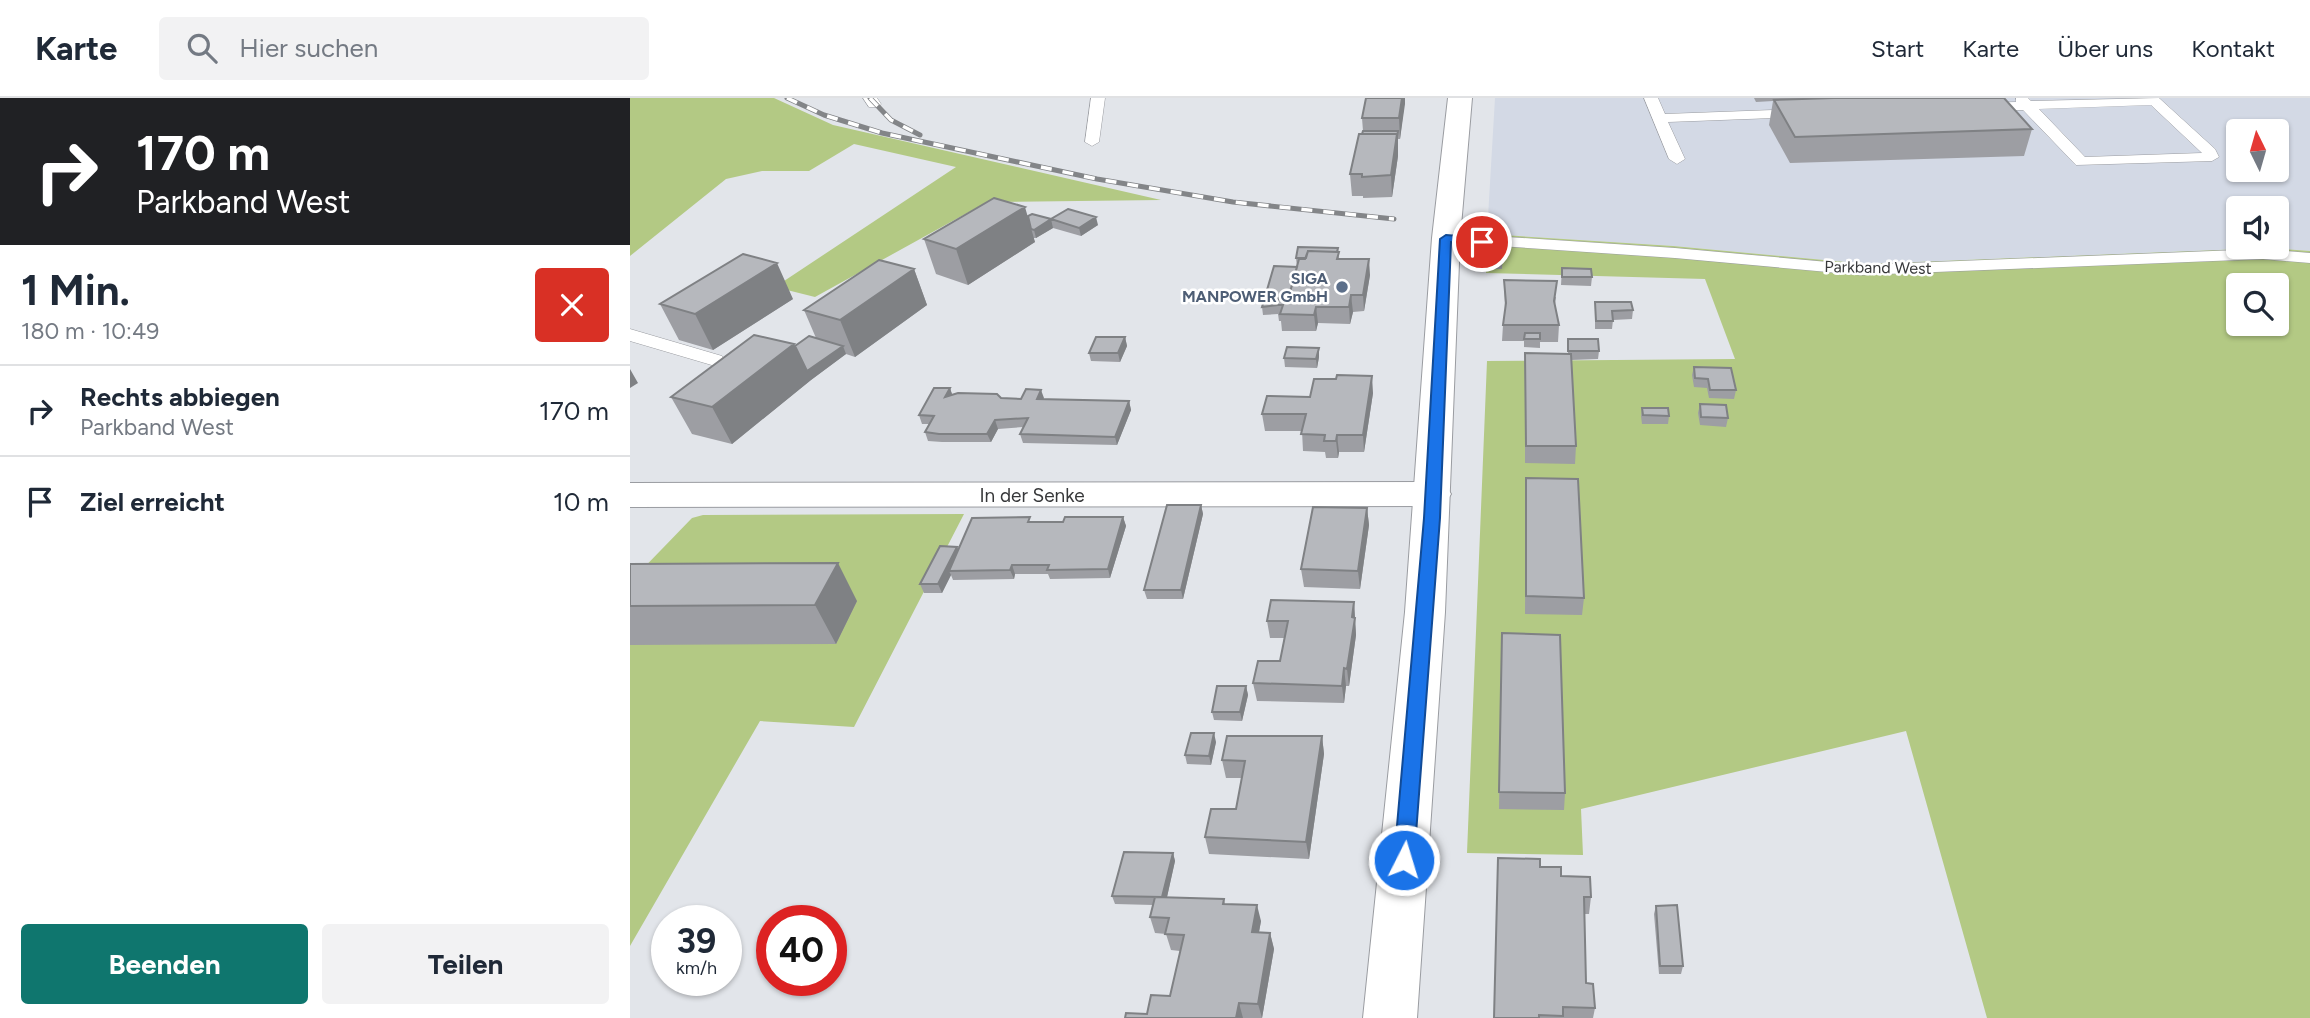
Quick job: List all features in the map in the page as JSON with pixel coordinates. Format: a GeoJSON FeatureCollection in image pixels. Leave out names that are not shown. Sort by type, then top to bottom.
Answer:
{"type":"FeatureCollection","features":[{"type":"Feature","properties":{"kind":"street"},"geometry":{"type":"LineString","coordinates":[[1390,1018],[1433,494],[1446,239],[1460,98]]}},
{"type":"Feature","properties":{"kind":"street","name":"In der Senke"},"geometry":{"type":"LineString","coordinates":[[636,502],[1433,494]]}},
{"type":"Feature","properties":{"kind":"lane"},"geometry":{"type":"LineString","coordinates":[[1092,142],[1098,98]]}},
{"type":"Feature","properties":{"kind":"lane"},"geometry":{"type":"LineString","coordinates":[[1651,98],[1677,159]]}},
{"type":"Feature","properties":{"kind":"lane"},"geometry":{"type":"LineString","coordinates":[[1959,108],[2024,102],[2152,100],[2210,152],[2212,157],[2081,162],[2024,102]]}},
{"type":"Feature","properties":{"kind":"lane"},"geometry":{"type":"LineString","coordinates":[[1660,118],[1810,113]]}},
{"type":"Feature","properties":{"kind":"lane","name":"Parkband West"},"geometry":{"type":"LineString","coordinates":[[1446,239],[1675,253],[1861,270],[2263,254],[2310,258]]}},
{"type":"Feature","properties":{"kind":"lane"},"geometry":{"type":"LineString","coordinates":[[630,335],[715,360]]}},
{"type":"Feature","properties":{"kind":"shaded area"},"geometry":{"type":"Polygon","coordinates":[[[1495,98],[2310,98],[2310,251],[2289,249],[2289,196],[2226,196],[2226,250],[1867,264],[1673,246],[1487,234],[1495,98]]]}},
{"type":"Feature","properties":{"kind":"green space"},"geometry":{"type":"Polygon","coordinates":[[[630,98],[774,98],[833,125],[1161,200],[987,202],[815,297],[775,287],[956,167],[854,144],[809,171],[762,171],[726,179],[630,256],[630,98]]]}},
{"type":"Feature","properties":{"kind":"green space"},"geometry":{"type":"Polygon","coordinates":[[[1487,234],[1673,246],[1867,264],[2226,250],[2226,259],[2289,259],[2289,249],[2310,251],[2310,1018],[1987,1018],[1906,731],[1581,809],[1583,855],[1467,853],[1487,361],[1735,359],[1705,279],[1486,273],[1487,234]]]}},
{"type":"Feature","properties":{"kind":"green space"},"geometry":{"type":"Polygon","coordinates":[[[964,514],[854,727],[760,721],[654,905],[651,905],[651,910],[630,946],[630,582],[692,518],[703,515],[964,514]]]}},
{"type":"Feature","properties":{"kind":"building"},"geometry":{"type":"Polygon","coordinates":[[[1366,98],[1402,98],[1399,118],[1362,118],[1366,98]]]}},
{"type":"Feature","properties":{"kind":"building"},"geometry":{"type":"Polygon","coordinates":[[[2004,98],[2032,129],[1795,137],[1774,100],[2004,98]]]}},
{"type":"Feature","properties":{"kind":"building"},"geometry":{"type":"Polygon","coordinates":[[[1363,131],[1398,131],[1397,137],[1397,134],[1362,134],[1363,131]]]}},
{"type":"Feature","properties":{"kind":"building"},"geometry":{"type":"Polygon","coordinates":[[[1359,134],[1397,134],[1391,175],[1362,177],[1362,174],[1350,174],[1359,134]]]}},
{"type":"Feature","properties":{"kind":"building"},"geometry":{"type":"Polygon","coordinates":[[[994,198],[1025,207],[956,249],[924,239],[994,198]]]}},
{"type":"Feature","properties":{"kind":"building"},"geometry":{"type":"Polygon","coordinates":[[[1068,209],[1096,217],[1079,228],[1051,219],[1068,209]]]}},
{"type":"Feature","properties":{"kind":"building"},"geometry":{"type":"Polygon","coordinates":[[[1032,214],[1051,219],[1034,230],[1031,229],[1028,216],[1032,214]]]}},
{"type":"Feature","properties":{"kind":"building"},"geometry":{"type":"Polygon","coordinates":[[[1298,247],[1338,248],[1337,252],[1308,251],[1306,258],[1296,258],[1298,247]]]}},
{"type":"Feature","properties":{"kind":"building"},"geometry":{"type":"Polygon","coordinates":[[[1308,251],[1339,252],[1337,259],[1369,259],[1363,295],[1351,295],[1349,307],[1316,307],[1314,315],[1280,314],[1283,305],[1277,305],[1279,298],[1289,296],[1299,259],[1305,259],[1308,251]]]}},
{"type":"Feature","properties":{"kind":"building"},"geometry":{"type":"Polygon","coordinates":[[[1489,252],[1503,253],[1502,261],[1488,260],[1489,252]]]}},
{"type":"Feature","properties":{"kind":"building"},"geometry":{"type":"Polygon","coordinates":[[[743,254],[777,263],[695,314],[660,304],[743,254]]]}},
{"type":"Feature","properties":{"kind":"building"},"geometry":{"type":"Polygon","coordinates":[[[879,260],[914,269],[840,320],[804,310],[879,260]]]}},
{"type":"Feature","properties":{"kind":"building"},"geometry":{"type":"Polygon","coordinates":[[[1274,266],[1297,267],[1289,296],[1279,298],[1277,305],[1262,307],[1274,266]]]}},
{"type":"Feature","properties":{"kind":"building"},"geometry":{"type":"Polygon","coordinates":[[[1562,268],[1591,269],[1592,277],[1562,277],[1562,268]]]}},
{"type":"Feature","properties":{"kind":"building"},"geometry":{"type":"Polygon","coordinates":[[[1504,280],[1557,281],[1554,301],[1559,325],[1503,325],[1506,303],[1504,280]]]}},
{"type":"Feature","properties":{"kind":"building"},"geometry":{"type":"Polygon","coordinates":[[[1595,302],[1631,302],[1633,310],[1612,311],[1613,321],[1596,321],[1595,302]]]}},
{"type":"Feature","properties":{"kind":"building"},"geometry":{"type":"Polygon","coordinates":[[[1525,333],[1540,333],[1540,339],[1524,339],[1525,333]]]}},
{"type":"Feature","properties":{"kind":"building"},"geometry":{"type":"Polygon","coordinates":[[[754,335],[794,344],[712,407],[671,397],[754,335]]]}},
{"type":"Feature","properties":{"kind":"building"},"geometry":{"type":"Polygon","coordinates":[[[809,336],[843,346],[807,371],[795,346],[809,336]]]}},
{"type":"Feature","properties":{"kind":"building"},"geometry":{"type":"Polygon","coordinates":[[[1096,337],[1125,337],[1118,353],[1089,353],[1096,337]]]}},
{"type":"Feature","properties":{"kind":"building"},"geometry":{"type":"Polygon","coordinates":[[[1568,339],[1598,339],[1599,351],[1568,351],[1568,339]]]}},
{"type":"Feature","properties":{"kind":"building"},"geometry":{"type":"Polygon","coordinates":[[[1287,347],[1319,348],[1316,359],[1284,358],[1287,347]]]}},
{"type":"Feature","properties":{"kind":"building"},"geometry":{"type":"Polygon","coordinates":[[[1525,353],[1571,354],[1576,446],[1526,446],[1525,353]]]}},
{"type":"Feature","properties":{"kind":"building"},"geometry":{"type":"Polygon","coordinates":[[[1694,367],[1731,368],[1736,390],[1710,390],[1708,379],[1695,378],[1694,367]]]}},
{"type":"Feature","properties":{"kind":"building"},"geometry":{"type":"Polygon","coordinates":[[[1337,375],[1372,376],[1363,435],[1337,435],[1336,441],[1324,441],[1325,435],[1301,434],[1306,414],[1262,414],[1267,396],[1310,397],[1314,379],[1336,379],[1337,375]]]}},
{"type":"Feature","properties":{"kind":"building"},"geometry":{"type":"Polygon","coordinates":[[[934,388],[950,388],[945,397],[958,393],[997,394],[1001,398],[1021,399],[1026,389],[1041,390],[1037,399],[1129,401],[1115,437],[1020,434],[1028,418],[995,420],[987,434],[939,434],[925,432],[934,416],[919,415],[934,388]]]}},
{"type":"Feature","properties":{"kind":"building"},"geometry":{"type":"Polygon","coordinates":[[[1700,404],[1726,405],[1728,418],[1701,417],[1700,404]]]}},
{"type":"Feature","properties":{"kind":"building"},"geometry":{"type":"Polygon","coordinates":[[[1642,408],[1668,408],[1669,416],[1643,415],[1642,408]]]}},
{"type":"Feature","properties":{"kind":"building"},"geometry":{"type":"Polygon","coordinates":[[[1526,478],[1578,479],[1584,598],[1526,596],[1526,478]]]}},
{"type":"Feature","properties":{"kind":"building"},"geometry":{"type":"Polygon","coordinates":[[[1167,505],[1201,505],[1181,590],[1144,590],[1167,505]]]}},
{"type":"Feature","properties":{"kind":"building"},"geometry":{"type":"Polygon","coordinates":[[[1313,507],[1367,508],[1358,571],[1301,569],[1313,507]]]}},
{"type":"Feature","properties":{"kind":"building"},"geometry":{"type":"Polygon","coordinates":[[[1030,517],[1028,522],[1063,522],[1065,517],[1123,517],[1108,569],[1047,570],[1049,565],[1012,565],[1010,570],[949,571],[972,518],[1030,517]]]}},
{"type":"Feature","properties":{"kind":"building"},"geometry":{"type":"Polygon","coordinates":[[[940,546],[957,547],[938,584],[920,584],[940,546]]]}},
{"type":"Feature","properties":{"kind":"building"},"geometry":{"type":"Polygon","coordinates":[[[838,563],[815,605],[630,606],[630,564],[838,563]]]}},
{"type":"Feature","properties":{"kind":"building"},"geometry":{"type":"Polygon","coordinates":[[[1271,600],[1354,602],[1352,617],[1355,618],[1342,686],[1253,683],[1258,661],[1280,661],[1288,621],[1267,621],[1271,600]]]}},
{"type":"Feature","properties":{"kind":"building"},"geometry":{"type":"Polygon","coordinates":[[[1502,633],[1560,635],[1565,793],[1499,792],[1502,633]]]}},
{"type":"Feature","properties":{"kind":"building"},"geometry":{"type":"Polygon","coordinates":[[[1217,686],[1246,686],[1240,712],[1212,712],[1217,686]]]}},
{"type":"Feature","properties":{"kind":"building"},"geometry":{"type":"Polygon","coordinates":[[[1191,733],[1214,733],[1209,756],[1185,755],[1191,733]]]}},
{"type":"Feature","properties":{"kind":"building"},"geometry":{"type":"Polygon","coordinates":[[[1227,736],[1322,736],[1306,842],[1205,837],[1211,809],[1236,809],[1245,761],[1222,760],[1227,736]]]}},
{"type":"Feature","properties":{"kind":"building"},"geometry":{"type":"Polygon","coordinates":[[[1124,852],[1173,853],[1162,897],[1112,896],[1124,852]]]}},
{"type":"Feature","properties":{"kind":"building"},"geometry":{"type":"Polygon","coordinates":[[[1498,858],[1540,859],[1540,867],[1561,867],[1561,876],[1590,877],[1591,897],[1584,897],[1586,983],[1593,984],[1595,1008],[1563,1007],[1563,1016],[1494,1018],[1498,858]]]}},
{"type":"Feature","properties":{"kind":"building"},"geometry":{"type":"Polygon","coordinates":[[[1155,897],[1224,899],[1223,904],[1257,905],[1252,932],[1270,933],[1258,1004],[1239,1003],[1236,1018],[1125,1018],[1126,1013],[1147,1014],[1151,995],[1170,996],[1184,935],[1165,934],[1169,918],[1150,917],[1155,897]]]}},
{"type":"Feature","properties":{"kind":"building"},"geometry":{"type":"Polygon","coordinates":[[[1677,905],[1683,966],[1660,966],[1656,906],[1677,905]]]}},
{"type":"Feature","properties":{"kind":"railway"},"geometry":{"type":"LineString","coordinates":[[787,98],[824,115],[882,133],[1097,179],[1233,202],[1394,219]]}},
{"type":"Feature","properties":{"kind":"railway"},"geometry":{"type":"LineString","coordinates":[[870,98],[891,120],[920,135]]}},
{"type":"Feature","properties":{"kind":"place","name":"SIGA MANPOWER GmbH"},"geometry":{"type":"Point","coordinates":[1342,287]}},
{"type":"Feature","properties":{"kind":"route"},"geometry":{"type":"LineString","coordinates":[[1404,860],[1432,518],[1446,239],[1482,242]]}}]}
